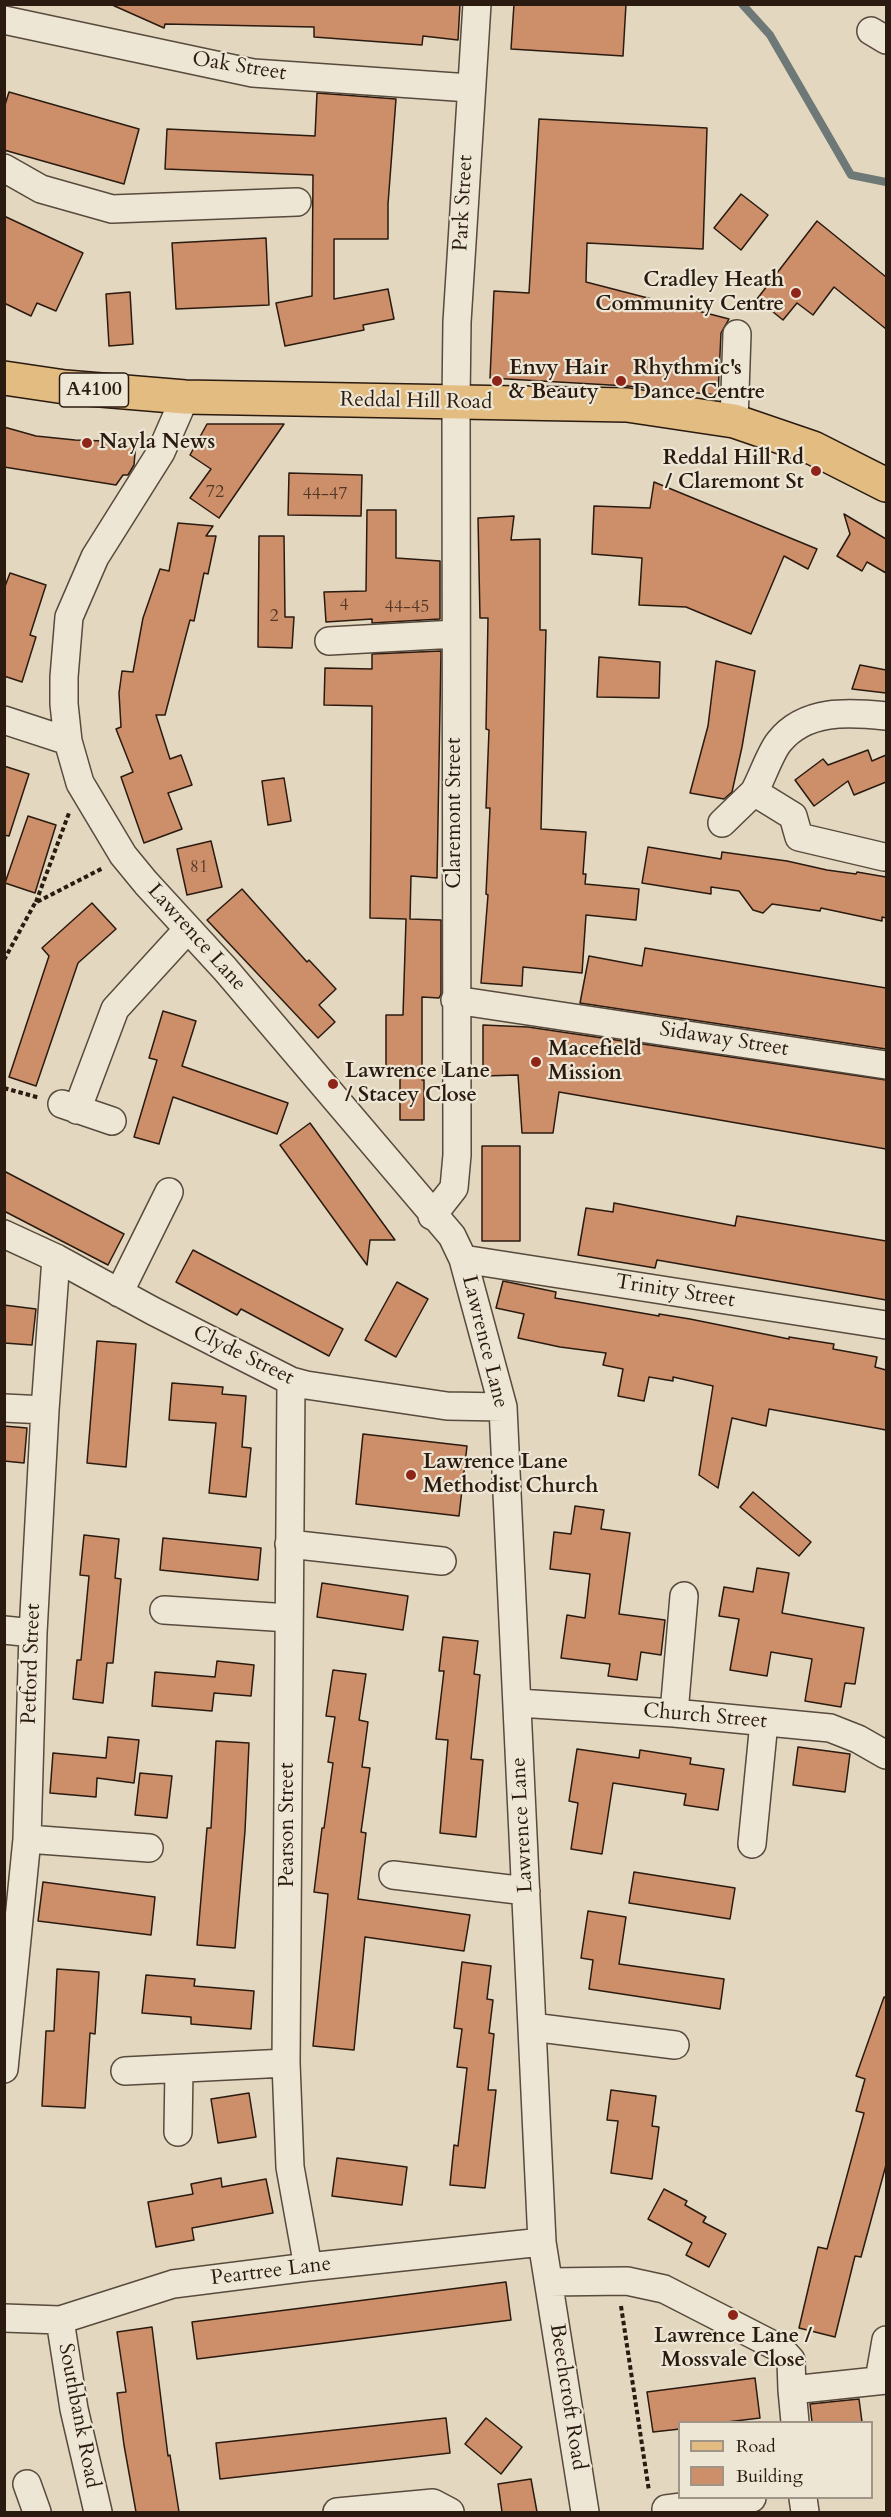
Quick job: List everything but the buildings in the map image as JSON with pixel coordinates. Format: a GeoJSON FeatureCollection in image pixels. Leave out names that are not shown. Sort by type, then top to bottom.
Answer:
{"type":"FeatureCollection","features":[{"type":"Feature","properties":{"kind":"main road","name":"Reddal Hill Road"},"geometry":{"type":"LineString","coordinates":[[4,378],[65,387],[185,398],[627,405],[734,421],[813,448],[886,485]]}},
{"type":"Feature","properties":{"kind":"street","name":"Park Street"},"geometry":{"type":"LineString","coordinates":[[456,402],[457,322],[477,4]]}},
{"type":"Feature","properties":{"kind":"street","name":"Oak Street"},"geometry":{"type":"LineString","coordinates":[[10,20],[253,73],[470,87]]}},
{"type":"Feature","properties":{"kind":"street"},"geometry":{"type":"LineString","coordinates":[[4,168],[41,189],[112,208],[297,202]]}},
{"type":"Feature","properties":{"kind":"street"},"geometry":{"type":"LineString","coordinates":[[734,421],[737,334]]}},
{"type":"Feature","properties":{"kind":"street","name":"Lawrence Lane"},"geometry":{"type":"LineString","coordinates":[[185,398],[161,452],[95,557],[69,617],[64,677],[68,741],[80,783],[123,855],[432,1216],[452,1236],[463,1259],[502,1407],[518,1703],[542,2242],[549,2282]]}},
{"type":"Feature","properties":{"kind":"street","name":"Claremont Street"},"geometry":{"type":"LineString","coordinates":[[432,1216],[454,1188],[457,1155],[456,402]]}},
{"type":"Feature","properties":{"kind":"street"},"geometry":{"type":"LineString","coordinates":[[329,641],[456,634]]}},
{"type":"Feature","properties":{"kind":"street"},"geometry":{"type":"LineString","coordinates":[[722,823],[754,792],[778,742],[802,722],[823,716],[856,712],[886,716]]}},
{"type":"Feature","properties":{"kind":"street"},"geometry":{"type":"LineString","coordinates":[[4,720],[68,741]]}},
{"type":"Feature","properties":{"kind":"street"},"geometry":{"type":"LineString","coordinates":[[754,792],[793,816],[799,837],[884,857]]}},
{"type":"Feature","properties":{"kind":"street"},"geometry":{"type":"LineString","coordinates":[[112,1121],[69,1107],[115,1009],[188,929]]}},
{"type":"Feature","properties":{"kind":"street","name":"Sidaway Street"},"geometry":{"type":"LineString","coordinates":[[455,1000],[886,1065]]}},
{"type":"Feature","properties":{"kind":"street"},"geometry":{"type":"LineString","coordinates":[[119,1293],[169,1192]]}},
{"type":"Feature","properties":{"kind":"street","name":"Clyde Street"},"geometry":{"type":"LineString","coordinates":[[4,1234],[56,1258],[291,1381],[447,1406],[502,1407]]}},
{"type":"Feature","properties":{"kind":"street","name":"Petford Street"},"geometry":{"type":"LineString","coordinates":[[4,2069],[27,1839],[33,1633],[56,1258]]}},
{"type":"Feature","properties":{"kind":"street","name":"Trinity Street"},"geometry":{"type":"LineString","coordinates":[[463,1259],[886,1324]]}},
{"type":"Feature","properties":{"kind":"street","name":"Pearson Street"},"geometry":{"type":"LineString","coordinates":[[291,1381],[286,2063],[290,2167],[308,2266]]}},
{"type":"Feature","properties":{"kind":"street"},"geometry":{"type":"LineString","coordinates":[[4,1408],[45,1410]]}},
{"type":"Feature","properties":{"kind":"street"},"geometry":{"type":"LineString","coordinates":[[289,1544],[442,1561]]}},
{"type":"Feature","properties":{"kind":"street"},"geometry":{"type":"LineString","coordinates":[[674,1713],[684,1596]]}},
{"type":"Feature","properties":{"kind":"street"},"geometry":{"type":"LineString","coordinates":[[164,1610],[289,1618]]}},
{"type":"Feature","properties":{"kind":"street"},"geometry":{"type":"LineString","coordinates":[[4,1630],[33,1633]]}},
{"type":"Feature","properties":{"kind":"street","name":"Church Street"},"geometry":{"type":"LineString","coordinates":[[518,1703],[674,1713],[830,1728],[858,1739],[886,1755]]}},
{"type":"Feature","properties":{"kind":"street"},"geometry":{"type":"LineString","coordinates":[[752,1844],[764,1722]]}},
{"type":"Feature","properties":{"kind":"street"},"geometry":{"type":"LineString","coordinates":[[27,1839],[149,1848]]}},
{"type":"Feature","properties":{"kind":"street"},"geometry":{"type":"LineString","coordinates":[[393,1875],[526,1891]]}},
{"type":"Feature","properties":{"kind":"street"},"geometry":{"type":"LineString","coordinates":[[532,2027],[675,2045]]}},
{"type":"Feature","properties":{"kind":"street"},"geometry":{"type":"LineString","coordinates":[[125,2071],[286,2063]]}},
{"type":"Feature","properties":{"kind":"street"},"geometry":{"type":"LineString","coordinates":[[178,2132],[179,2069]]}},
{"type":"Feature","properties":{"kind":"street","name":"Peartree Lane"},"geometry":{"type":"LineString","coordinates":[[4,2318],[60,2320],[173,2284],[308,2266],[542,2242]]}},
{"type":"Feature","properties":{"kind":"street"},"geometry":{"type":"LineString","coordinates":[[549,2282],[618,2281],[664,2289],[781,2349],[791,2360],[795,2421]]}},
{"type":"Feature","properties":{"kind":"street","name":"Beechcroft Road"},"geometry":{"type":"LineString","coordinates":[[549,2282],[585,2512]]}},
{"type":"Feature","properties":{"kind":"street","name":"Southbank Road"},"geometry":{"type":"LineString","coordinates":[[60,2320],[74,2409],[98,2512]]}},
{"type":"Feature","properties":{"kind":"street"},"geometry":{"type":"LineString","coordinates":[[792,2390],[883,2380],[886,2340]]}},
{"type":"Feature","properties":{"kind":"street"},"geometry":{"type":"LineString","coordinates":[[27,2484],[38,2512]]}},
{"type":"Feature","properties":{"kind":"street"},"geometry":{"type":"LineString","coordinates":[[658,2505],[739,2499]]}},
{"type":"Feature","properties":{"kind":"street"},"geometry":{"type":"LineString","coordinates":[[337,2512],[433,2503],[450,2512]]}},
{"type":"Feature","properties":{"kind":"path"},"geometry":{"type":"LineString","coordinates":[[4,960],[35,903],[80,783]]}},
{"type":"Feature","properties":{"kind":"path"},"geometry":{"type":"LineString","coordinates":[[35,903],[105,867],[123,855]]}},
{"type":"Feature","properties":{"kind":"path"},"geometry":{"type":"LineString","coordinates":[[4,1088],[69,1107]]}},
{"type":"Feature","properties":{"kind":"path"},"geometry":{"type":"LineString","coordinates":[[618,2281],[658,2505]]}},
{"type":"Feature","properties":{"kind":"waterway"},"geometry":{"type":"LineString","coordinates":[[742,4],[770,35],[851,175],[886,182]]}},
{"type":"Feature","properties":{"kind":"place","name":"Cradley Heath Community Centre"},"geometry":{"type":"Point","coordinates":[796,293]}},
{"type":"Feature","properties":{"kind":"place","name":"Envy Hair & Beauty"},"geometry":{"type":"Point","coordinates":[497,381]}},
{"type":"Feature","properties":{"kind":"place","name":"Rhythmic's Dance Centre"},"geometry":{"type":"Point","coordinates":[621,381]}},
{"type":"Feature","properties":{"kind":"place","name":"Nayla News"},"geometry":{"type":"Point","coordinates":[87,443]}},
{"type":"Feature","properties":{"kind":"place","name":"Reddal Hill Rd / Claremont St"},"geometry":{"type":"Point","coordinates":[816,471]}},
{"type":"Feature","properties":{"kind":"place","name":"Macefield Mission"},"geometry":{"type":"Point","coordinates":[536,1062]}},
{"type":"Feature","properties":{"kind":"place","name":"Lawrence Lane / Stacey Close"},"geometry":{"type":"Point","coordinates":[333,1084]}},
{"type":"Feature","properties":{"kind":"place","name":"Lawrence Lane Methodist Church"},"geometry":{"type":"Point","coordinates":[411,1475]}},
{"type":"Feature","properties":{"kind":"place","name":"Lawrence Lane / Mossvale Close"},"geometry":{"type":"Point","coordinates":[733,2315]}}]}
